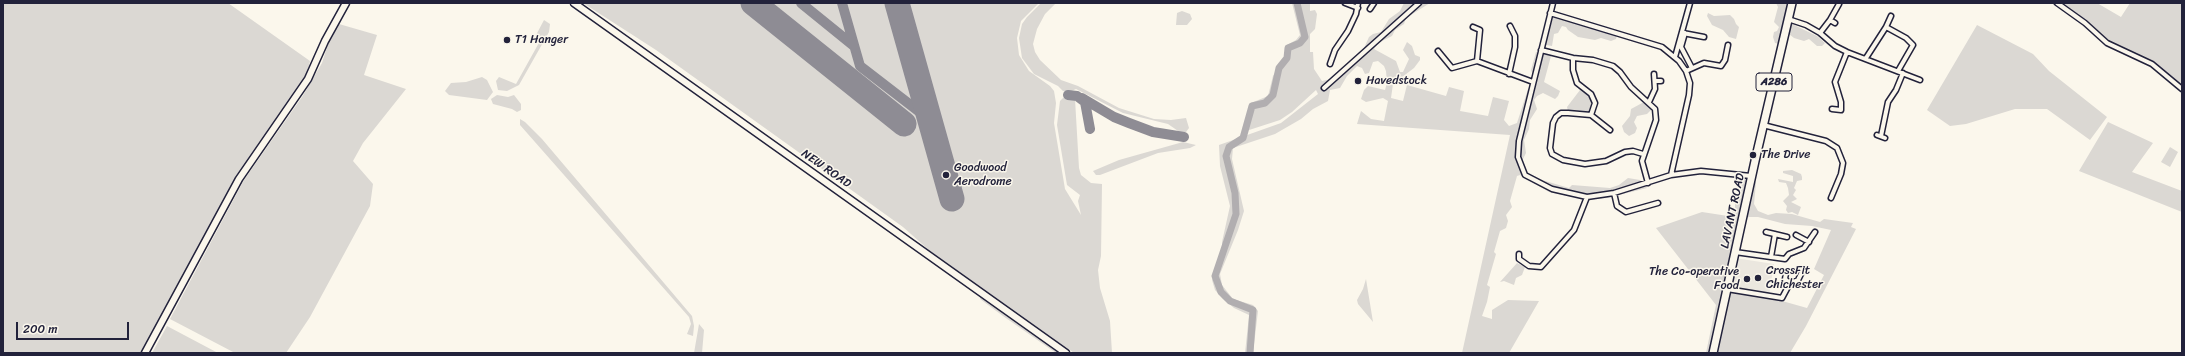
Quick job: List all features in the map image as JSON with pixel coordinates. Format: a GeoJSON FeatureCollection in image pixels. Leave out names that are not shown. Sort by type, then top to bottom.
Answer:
{"type":"FeatureCollection","features":[{"type":"Feature","properties":{"kind":"main road","name":"LAVANT ROAD"},"geometry":{"type":"LineString","coordinates":[[1713,353],[1751,176],[1792,3]]}},
{"type":"Feature","properties":{"kind":"street"},"geometry":{"type":"LineString","coordinates":[[145,353],[239,179],[308,79],[325,41],[346,3]]}},
{"type":"Feature","properties":{"kind":"street","name":"NEW ROAD"},"geometry":{"type":"LineString","coordinates":[[574,3],[1066,353]]}},
{"type":"Feature","properties":{"kind":"street"},"geometry":{"type":"LineString","coordinates":[[1330,64],[1335,50],[1348,31],[1358,5],[1345,3]]}},
{"type":"Feature","properties":{"kind":"street"},"geometry":{"type":"LineString","coordinates":[[1370,9],[1374,3]]}},
{"type":"Feature","properties":{"kind":"street"},"geometry":{"type":"LineString","coordinates":[[1324,88],[1419,3]]}},
{"type":"Feature","properties":{"kind":"street"},"geometry":{"type":"LineString","coordinates":[[1553,3],[1519,140],[1518,157],[1521,169],[1525,175],[1543,185],[1574,195],[1587,197],[1614,193],[1671,175],[1701,171],[1751,176]]}},
{"type":"Feature","properties":{"kind":"street"},"geometry":{"type":"LineString","coordinates":[[1690,3],[1681,47],[1692,68]]}},
{"type":"Feature","properties":{"kind":"street"},"geometry":{"type":"LineString","coordinates":[[2057,3],[2085,23],[2107,43],[2152,64],[2182,89]]}},
{"type":"Feature","properties":{"kind":"street"},"geometry":{"type":"LineString","coordinates":[[1820,33],[1840,4]]}},
{"type":"Feature","properties":{"kind":"street"},"geometry":{"type":"LineString","coordinates":[[1550,13],[1662,47],[1675,57],[1686,71],[1690,83],[1689,95],[1671,175]]}},
{"type":"Feature","properties":{"kind":"street"},"geometry":{"type":"LineString","coordinates":[[1866,58],[1886,27],[1891,16]]}},
{"type":"Feature","properties":{"kind":"street"},"geometry":{"type":"LineString","coordinates":[[1788,18],[1806,25],[1820,33],[1835,46],[1847,52],[1866,58],[1920,80]]}},
{"type":"Feature","properties":{"kind":"street"},"geometry":{"type":"LineString","coordinates":[[1830,20],[1835,23]]}},
{"type":"Feature","properties":{"kind":"street"},"geometry":{"type":"LineString","coordinates":[[1509,74],[1518,35],[1510,26]]}},
{"type":"Feature","properties":{"kind":"street"},"geometry":{"type":"LineString","coordinates":[[1473,27],[1480,30],[1477,61]]}},
{"type":"Feature","properties":{"kind":"street"},"geometry":{"type":"LineString","coordinates":[[1886,27],[1906,38],[1913,45],[1898,71]]}},
{"type":"Feature","properties":{"kind":"street"},"geometry":{"type":"LineString","coordinates":[[1675,57],[1684,33]]}},
{"type":"Feature","properties":{"kind":"street"},"geometry":{"type":"LineString","coordinates":[[1684,33],[1704,37]]}},
{"type":"Feature","properties":{"kind":"street"},"geometry":{"type":"LineString","coordinates":[[1686,71],[1704,63],[1721,66],[1724,65],[1728,45]]}},
{"type":"Feature","properties":{"kind":"street"},"geometry":{"type":"LineString","coordinates":[[1541,50],[1572,58],[1593,60],[1613,66],[1620,72],[1631,87],[1655,108],[1657,115],[1652,135],[1643,154],[1643,166],[1648,183]]}},
{"type":"Feature","properties":{"kind":"street"},"geometry":{"type":"LineString","coordinates":[[1438,51],[1452,68],[1477,61],[1533,82]]}},
{"type":"Feature","properties":{"kind":"street"},"geometry":{"type":"LineString","coordinates":[[1841,115],[1835,82],[1847,52]]}},
{"type":"Feature","properties":{"kind":"street"},"geometry":{"type":"LineString","coordinates":[[1572,58],[1573,70],[1577,83],[1594,98],[1595,103],[1591,115]]}},
{"type":"Feature","properties":{"kind":"street"},"geometry":{"type":"LineString","coordinates":[[1881,136],[1888,102],[1896,90],[1903,73]]}},
{"type":"Feature","properties":{"kind":"street"},"geometry":{"type":"LineString","coordinates":[[1648,102],[1655,90],[1654,74]]}},
{"type":"Feature","properties":{"kind":"street"},"geometry":{"type":"LineString","coordinates":[[1655,81],[1661,81]]}},
{"type":"Feature","properties":{"kind":"street"},"geometry":{"type":"LineString","coordinates":[[1832,109],[1841,110]]}},
{"type":"Feature","properties":{"kind":"street"},"geometry":{"type":"LineString","coordinates":[[1610,130],[1591,115],[1561,113],[1556,117],[1553,123],[1550,148],[1552,154],[1563,160],[1585,164],[1606,161],[1625,152],[1633,151],[1643,154]]}},
{"type":"Feature","properties":{"kind":"street"},"geometry":{"type":"LineString","coordinates":[[1763,125],[1826,141],[1837,148],[1843,163],[1831,198]]}},
{"type":"Feature","properties":{"kind":"street"},"geometry":{"type":"LineString","coordinates":[[1614,193],[1617,206],[1622,211],[1626,212],[1641,210],[1658,203]]}},
{"type":"Feature","properties":{"kind":"street"},"geometry":{"type":"LineString","coordinates":[[1519,254],[1519,259],[1529,266],[1540,267],[1574,230],[1587,197]]}},
{"type":"Feature","properties":{"kind":"street"},"geometry":{"type":"LineString","coordinates":[[1766,232],[1787,237]]}},
{"type":"Feature","properties":{"kind":"street"},"geometry":{"type":"LineString","coordinates":[[1735,252],[1785,259],[1789,254],[1804,248],[1815,232]]}},
{"type":"Feature","properties":{"kind":"street"},"geometry":{"type":"LineString","coordinates":[[1770,257],[1775,234]]}},
{"type":"Feature","properties":{"kind":"street"},"geometry":{"type":"LineString","coordinates":[[1796,235],[1809,242]]}},
{"type":"Feature","properties":{"kind":"street"},"geometry":{"type":"LineString","coordinates":[[1786,273],[1785,279],[1790,283]]}},
{"type":"Feature","properties":{"kind":"street"},"geometry":{"type":"LineString","coordinates":[[1727,289],[1782,298],[1790,283],[1798,280],[1801,274]]}},
{"type":"Feature","properties":{"kind":"shaded area"},"geometry":{"type":"Polygon","coordinates":[[[3,3],[228,3],[310,61],[307,76],[289,103],[279,114],[225,197],[141,353],[3,353],[3,3]]]}},
{"type":"Feature","properties":{"kind":"shaded area","name":"Goodwood Aerodrome"},"geometry":{"type":"Polygon","coordinates":[[[583,3],[1039,3],[1021,21],[1017,38],[1019,55],[1029,71],[1050,86],[1054,91],[1056,103],[1054,123],[1065,189],[1081,215],[1078,201],[1080,195],[1067,185],[1057,125],[1060,101],[1064,97],[1070,96],[1075,99],[1079,168],[1081,175],[1091,183],[1102,184],[1101,256],[1098,270],[1100,288],[1110,321],[1112,353],[1074,353],[930,251],[903,227],[656,50],[583,3]]]}},
{"type":"Feature","properties":{"kind":"shaded area"},"geometry":{"type":"Polygon","coordinates":[[[1041,3],[1056,3],[1045,14],[1037,29],[1033,44],[1035,52],[1040,60],[1061,80],[1078,86],[1119,108],[1154,119],[1171,120],[1186,118],[1189,128],[1186,132],[1181,133],[1168,124],[1123,113],[1076,89],[1069,92],[1063,91],[1058,86],[1034,74],[1022,58],[1019,38],[1022,24],[1041,3]]]}},
{"type":"Feature","properties":{"kind":"shaded area"},"geometry":{"type":"Polygon","coordinates":[[[1292,3],[1310,3],[1310,11],[1315,10],[1317,14],[1315,29],[1310,34],[1310,52],[1313,52],[1314,69],[1322,81],[1331,79],[1341,72],[1350,60],[1356,58],[1364,48],[1369,37],[1373,34],[1381,32],[1389,19],[1400,11],[1404,3],[1430,3],[1406,18],[1404,24],[1395,30],[1392,36],[1378,43],[1374,49],[1396,61],[1400,72],[1403,72],[1409,59],[1403,50],[1407,42],[1412,46],[1415,55],[1420,57],[1420,60],[1414,68],[1393,84],[1391,98],[1403,101],[1407,85],[1446,96],[1449,87],[1464,91],[1460,111],[1488,116],[1493,97],[1509,101],[1504,120],[1509,126],[1517,123],[1528,89],[1534,85],[1535,80],[1531,70],[1536,52],[1551,56],[1544,82],[1560,91],[1555,99],[1543,93],[1537,96],[1534,100],[1537,109],[1530,120],[1529,129],[1524,140],[1526,153],[1521,163],[1527,173],[1542,180],[1569,188],[1572,185],[1610,188],[1619,185],[1628,178],[1640,180],[1647,188],[1607,198],[1595,199],[1587,195],[1579,194],[1573,197],[1549,192],[1520,175],[1517,176],[1510,201],[1512,207],[1506,215],[1508,221],[1506,228],[1500,231],[1494,252],[1496,254],[1487,285],[1490,287],[1482,316],[1492,319],[1492,310],[1508,300],[1539,301],[1509,353],[1462,353],[1510,135],[1357,124],[1361,111],[1371,119],[1384,121],[1388,101],[1383,98],[1366,102],[1361,99],[1364,90],[1368,86],[1385,90],[1387,83],[1386,71],[1384,66],[1378,61],[1373,62],[1369,73],[1365,74],[1362,68],[1357,66],[1347,76],[1340,88],[1330,90],[1328,101],[1313,109],[1301,119],[1275,134],[1233,148],[1232,159],[1244,211],[1220,274],[1222,285],[1233,299],[1253,305],[1258,311],[1253,353],[1245,353],[1249,315],[1234,308],[1223,299],[1215,290],[1212,280],[1222,250],[1222,242],[1230,206],[1220,166],[1219,145],[1281,123],[1318,94],[1316,90],[1292,112],[1280,120],[1246,131],[1251,103],[1268,96],[1273,76],[1285,56],[1285,46],[1296,40],[1300,35],[1292,3]]]}},
{"type":"Feature","properties":{"kind":"shaded area"},"geometry":{"type":"Polygon","coordinates":[[[1776,3],[1790,3],[1780,44],[1775,43],[1773,37],[1774,32],[1777,31],[1779,27],[1774,22],[1778,7],[1776,3]]]}},
{"type":"Feature","properties":{"kind":"shaded area"},"geometry":{"type":"Polygon","coordinates":[[[2059,3],[2097,3],[2121,17],[2130,3],[2182,3],[2182,88],[2153,63],[2108,42],[2059,3]]]}},
{"type":"Feature","properties":{"kind":"shaded area"},"geometry":{"type":"Polygon","coordinates":[[[1182,11],[1190,14],[1192,19],[1187,25],[1176,25],[1177,13],[1182,11]]]}},
{"type":"Feature","properties":{"kind":"shaded area"},"geometry":{"type":"Polygon","coordinates":[[[1708,13],[1714,16],[1730,15],[1739,27],[1736,39],[1729,37],[1723,30],[1712,25],[1707,16],[1708,13]]]}},
{"type":"Feature","properties":{"kind":"shaded area"},"geometry":{"type":"Polygon","coordinates":[[[1552,16],[1617,35],[1616,39],[1611,41],[1601,38],[1595,40],[1578,37],[1566,27],[1562,26],[1558,33],[1554,34],[1552,46],[1546,45],[1545,42],[1552,16]]]}},
{"type":"Feature","properties":{"kind":"shaded area"},"geometry":{"type":"Polygon","coordinates":[[[544,20],[550,24],[549,32],[519,85],[507,91],[498,90],[496,81],[499,77],[516,84],[540,41],[535,37],[544,20]]]}},
{"type":"Feature","properties":{"kind":"shaded area"},"geometry":{"type":"Polygon","coordinates":[[[339,24],[377,35],[364,75],[406,89],[363,143],[353,161],[373,184],[370,206],[310,317],[286,353],[235,353],[170,319],[244,180],[302,97],[322,63],[328,44],[339,24]]]}},
{"type":"Feature","properties":{"kind":"shaded area"},"geometry":{"type":"Polygon","coordinates":[[[1792,24],[1817,36],[1825,43],[1822,46],[1817,46],[1809,39],[1804,41],[1794,38],[1789,34],[1792,24]]]}},
{"type":"Feature","properties":{"kind":"shaded area"},"geometry":{"type":"Polygon","coordinates":[[[1977,25],[2033,54],[2049,71],[2107,117],[2090,140],[2047,109],[2015,109],[1966,124],[1950,126],[1927,110],[1977,25]]]}},
{"type":"Feature","properties":{"kind":"shaded area"},"geometry":{"type":"Polygon","coordinates":[[[482,77],[487,80],[493,92],[487,100],[449,95],[445,91],[451,83],[466,82],[482,77]]]}},
{"type":"Feature","properties":{"kind":"shaded area"},"geometry":{"type":"Polygon","coordinates":[[[1580,90],[1592,99],[1589,112],[1568,111],[1567,107],[1580,90]]]}},
{"type":"Feature","properties":{"kind":"shaded area"},"geometry":{"type":"Polygon","coordinates":[[[497,95],[508,97],[514,95],[521,104],[521,110],[517,112],[512,109],[493,104],[491,99],[497,95]]]}},
{"type":"Feature","properties":{"kind":"shaded area"},"geometry":{"type":"Polygon","coordinates":[[[1644,102],[1651,110],[1647,114],[1637,116],[1634,122],[1637,128],[1635,133],[1629,136],[1624,132],[1622,126],[1630,116],[1631,109],[1644,102]]]}},
{"type":"Feature","properties":{"kind":"shaded area"},"geometry":{"type":"Polygon","coordinates":[[[520,119],[542,139],[692,316],[694,326],[693,336],[687,334],[691,324],[689,317],[520,125],[520,119]]]}},
{"type":"Feature","properties":{"kind":"shaded area"},"geometry":{"type":"Polygon","coordinates":[[[2108,122],[2153,143],[2132,172],[2182,191],[2182,212],[2079,171],[2108,122]]]}},
{"type":"Feature","properties":{"kind":"shaded area"},"geometry":{"type":"Polygon","coordinates":[[[1183,142],[1196,145],[1190,148],[1158,153],[1100,175],[1096,175],[1093,171],[1119,160],[1183,142]]]}},
{"type":"Feature","properties":{"kind":"shaded area"},"geometry":{"type":"Polygon","coordinates":[[[2170,147],[2178,152],[2170,167],[2161,162],[2170,147]]]}},
{"type":"Feature","properties":{"kind":"shaded area"},"geometry":{"type":"Polygon","coordinates":[[[1792,170],[1801,174],[1802,177],[1802,180],[1797,181],[1794,188],[1796,190],[1793,195],[1797,199],[1791,202],[1801,207],[1798,215],[1792,212],[1788,213],[1786,210],[1787,206],[1783,201],[1789,195],[1788,188],[1786,183],[1779,182],[1778,179],[1793,182],[1793,176],[1783,173],[1783,171],[1792,170]]]}},
{"type":"Feature","properties":{"kind":"shaded area"},"geometry":{"type":"Polygon","coordinates":[[[1742,179],[1754,180],[1756,183],[1754,204],[1758,211],[1768,215],[1776,213],[1792,214],[1820,222],[1824,219],[1853,223],[1851,227],[1856,229],[1806,326],[1790,353],[1716,353],[1728,290],[1768,297],[1807,308],[1824,275],[1814,269],[1831,230],[1812,226],[1785,224],[1758,217],[1749,217],[1744,219],[1711,353],[1706,353],[1716,305],[1656,228],[1702,212],[1728,216],[1735,208],[1735,196],[1742,179]]]}},
{"type":"Feature","properties":{"kind":"shaded area"},"geometry":{"type":"Polygon","coordinates":[[[1735,258],[1774,264],[1769,295],[1729,288],[1735,258]]]}},
{"type":"Feature","properties":{"kind":"shaded area"},"geometry":{"type":"Polygon","coordinates":[[[1517,263],[1525,267],[1522,275],[1516,278],[1514,285],[1504,281],[1500,282],[1517,263]]]}},
{"type":"Feature","properties":{"kind":"shaded area"},"geometry":{"type":"Polygon","coordinates":[[[1366,279],[1373,322],[1358,304],[1357,300],[1366,279]]]}},
{"type":"Feature","properties":{"kind":"shaded area"},"geometry":{"type":"Polygon","coordinates":[[[981,295],[1063,353],[1056,353],[1003,316],[980,299],[981,295]]]}},
{"type":"Feature","properties":{"kind":"shaded area"},"geometry":{"type":"Polygon","coordinates":[[[699,324],[704,330],[702,353],[694,353],[699,324]]]}},
{"type":"Feature","properties":{"kind":"shaded area"},"geometry":{"type":"Polygon","coordinates":[[[167,326],[218,353],[152,353],[167,326]]]}},
{"type":"Feature","properties":{"kind":"waterway"},"geometry":{"type":"LineString","coordinates":[[1250,353],[1253,310],[1230,301],[1221,292],[1215,276],[1236,214],[1235,193],[1226,156],[1229,147],[1243,138],[1252,106],[1265,103],[1273,95],[1279,68],[1287,58],[1288,48],[1300,43],[1305,37],[1297,3]]}},
{"type":"Feature","properties":{"kind":"taxiway"},"geometry":{"type":"LineString","coordinates":[[801,3],[854,46]]}},
{"type":"Feature","properties":{"kind":"taxiway"},"geometry":{"type":"LineString","coordinates":[[842,3],[860,66],[930,120]]}},
{"type":"Feature","properties":{"kind":"taxiway"},"geometry":{"type":"LineString","coordinates":[[1068,95],[1077,96],[1085,102],[1090,129]]}},
{"type":"Feature","properties":{"kind":"taxiway"},"geometry":{"type":"LineString","coordinates":[[1082,98],[1114,117],[1129,123],[1153,132],[1184,137]]}},
{"type":"Feature","properties":{"kind":"runway"},"geometry":{"type":"LineString","coordinates":[[753,3],[904,124]]}},
{"type":"Feature","properties":{"kind":"runway"},"geometry":{"type":"LineString","coordinates":[[897,3],[952,199]]}},
{"type":"Feature","properties":{"kind":"place","name":"T1 Hanger"},"geometry":{"type":"Point","coordinates":[507,40]}},
{"type":"Feature","properties":{"kind":"place","name":"Havedstock"},"geometry":{"type":"Point","coordinates":[1358,81]}},
{"type":"Feature","properties":{"kind":"place","name":"The Drive"},"geometry":{"type":"Point","coordinates":[1753,155]}},
{"type":"Feature","properties":{"kind":"place","name":"Goodwood Aerodrome"},"geometry":{"type":"Point","coordinates":[946,175]}},
{"type":"Feature","properties":{"kind":"place","name":"CrossFit Chichester"},"geometry":{"type":"Point","coordinates":[1758,278]}},
{"type":"Feature","properties":{"kind":"place","name":"The Co-operative Food"},"geometry":{"type":"Point","coordinates":[1747,279]}}]}
